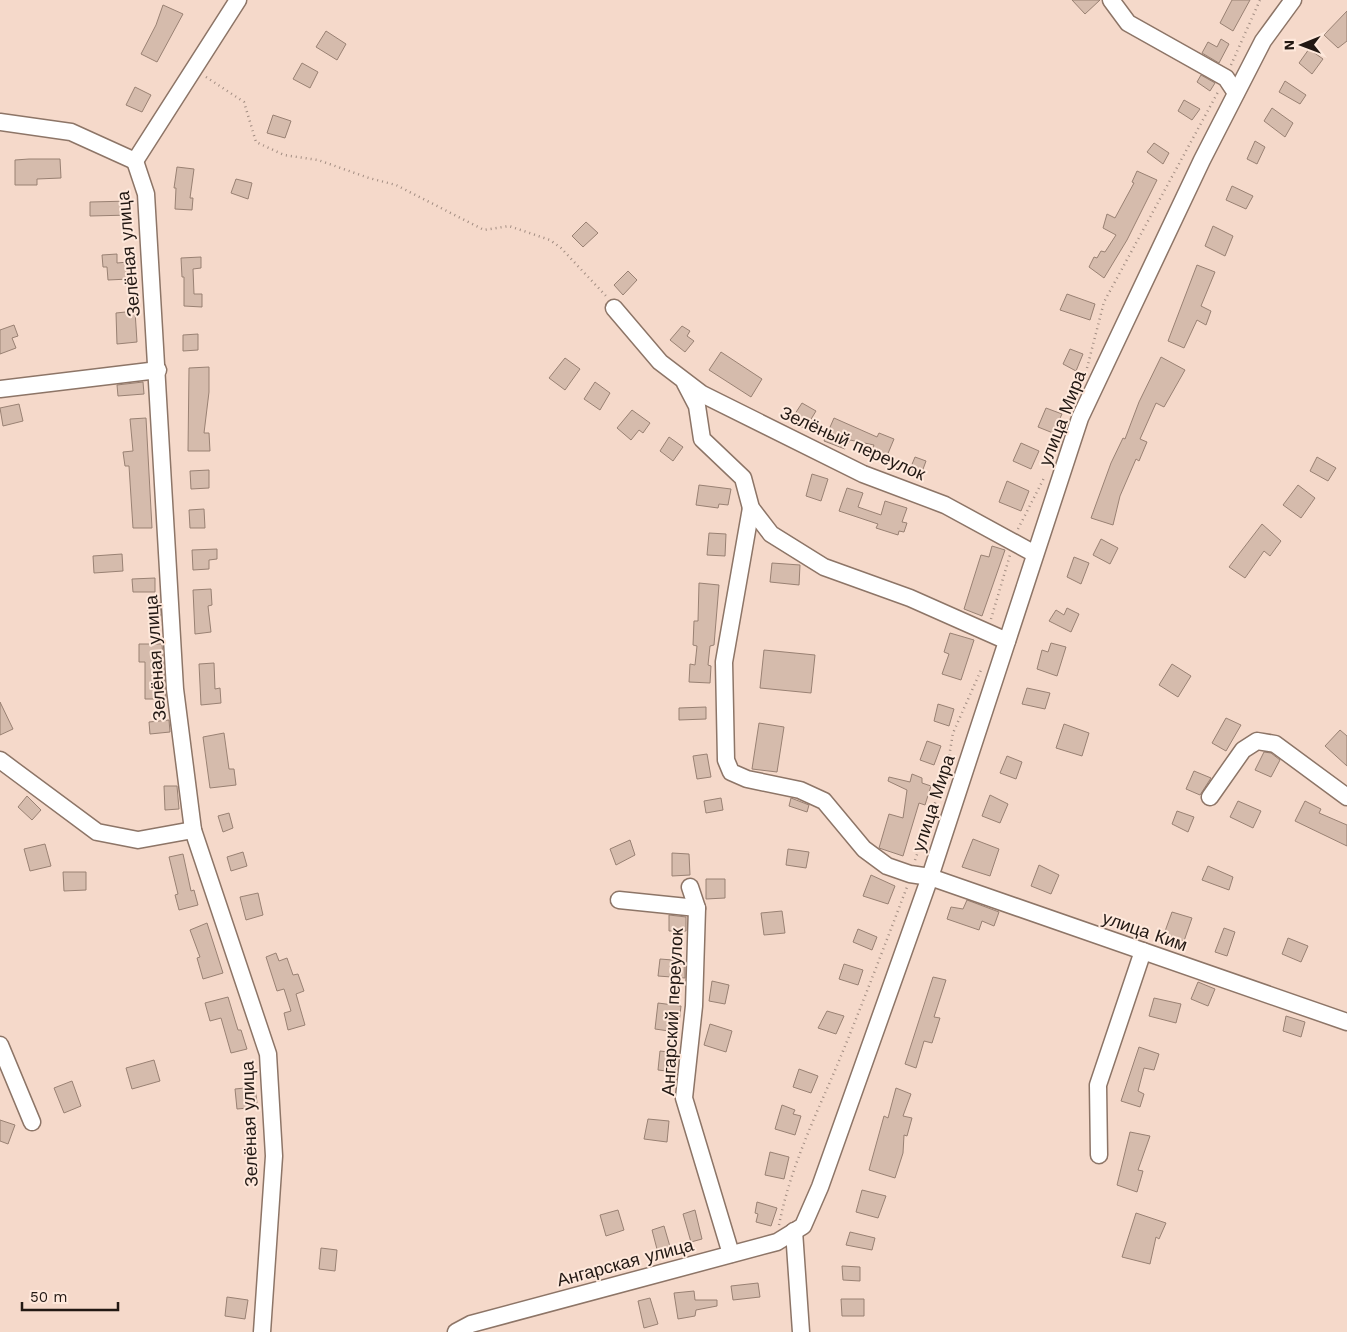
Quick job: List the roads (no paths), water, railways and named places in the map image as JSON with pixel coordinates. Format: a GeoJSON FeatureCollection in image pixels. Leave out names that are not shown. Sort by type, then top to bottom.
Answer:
{"type":"FeatureCollection","features":[{"type":"Feature","properties":{"kind":"street"},"geometry":{"type":"LineString","coordinates":[[0,122],[70,132],[135,161],[238,0]]}},
{"type":"Feature","properties":{"kind":"street"},"geometry":{"type":"LineString","coordinates":[[1112,0],[1128,24],[1226,78],[1236,93]]}},
{"type":"Feature","properties":{"kind":"street","name":"улица Мира"},"geometry":{"type":"LineString","coordinates":[[798,1228],[820,1187],[930,877],[1080,418],[1202,160],[1236,93],[1263,41],[1293,0]]}},
{"type":"Feature","properties":{"kind":"street","name":"Зелёная улица"},"geometry":{"type":"LineString","coordinates":[[135,161],[146,194],[158,370],[175,689],[193,830],[268,1054],[274,1156],[262,1332]]}},
{"type":"Feature","properties":{"kind":"street","name":"Зелёный переулок"},"geometry":{"type":"LineString","coordinates":[[614,308],[660,362],[702,394],[854,469],[945,505],[1035,554]]}},
{"type":"Feature","properties":{"kind":"street"},"geometry":{"type":"LineString","coordinates":[[0,389],[158,370]]}},
{"type":"Feature","properties":{"kind":"street","name":"Зелёный переулок"},"geometry":{"type":"LineString","coordinates":[[683,379],[697,406],[702,439],[743,478],[751,508],[771,534],[824,567],[910,598],[1007,641]]}},
{"type":"Feature","properties":{"kind":"street","name":"Зелёный переулок"},"geometry":{"type":"LineString","coordinates":[[751,508],[724,662],[726,760],[731,772],[747,780],[800,790],[824,801],[864,849],[887,866],[910,874],[930,877]]}},
{"type":"Feature","properties":{"kind":"street"},"geometry":{"type":"LineString","coordinates":[[1210,797],[1243,750],[1257,741],[1275,744],[1347,798]]}},
{"type":"Feature","properties":{"kind":"street"},"geometry":{"type":"LineString","coordinates":[[0,760],[97,832],[138,840],[193,830]]}},
{"type":"Feature","properties":{"kind":"street","name":"улица Ким"},"geometry":{"type":"LineString","coordinates":[[930,877],[1347,1022]]}},
{"type":"Feature","properties":{"kind":"street","name":"Ангарский переулок"},"geometry":{"type":"LineString","coordinates":[[690,887],[697,908],[694,1006],[684,1098],[732,1254]]}},
{"type":"Feature","properties":{"kind":"street"},"geometry":{"type":"LineString","coordinates":[[619,900],[697,908]]}},
{"type":"Feature","properties":{"kind":"street"},"geometry":{"type":"LineString","coordinates":[[1099,1155],[1098,1085],[1143,952]]}},
{"type":"Feature","properties":{"kind":"street"},"geometry":{"type":"LineString","coordinates":[[0,1045],[32,1122]]}},
{"type":"Feature","properties":{"kind":"street"},"geometry":{"type":"LineString","coordinates":[[798,1228],[801,1332]]}},
{"type":"Feature","properties":{"kind":"street","name":"Ангарская улица"},"geometry":{"type":"LineString","coordinates":[[456,1332],[471,1324],[777,1242],[798,1228]]}}]}
